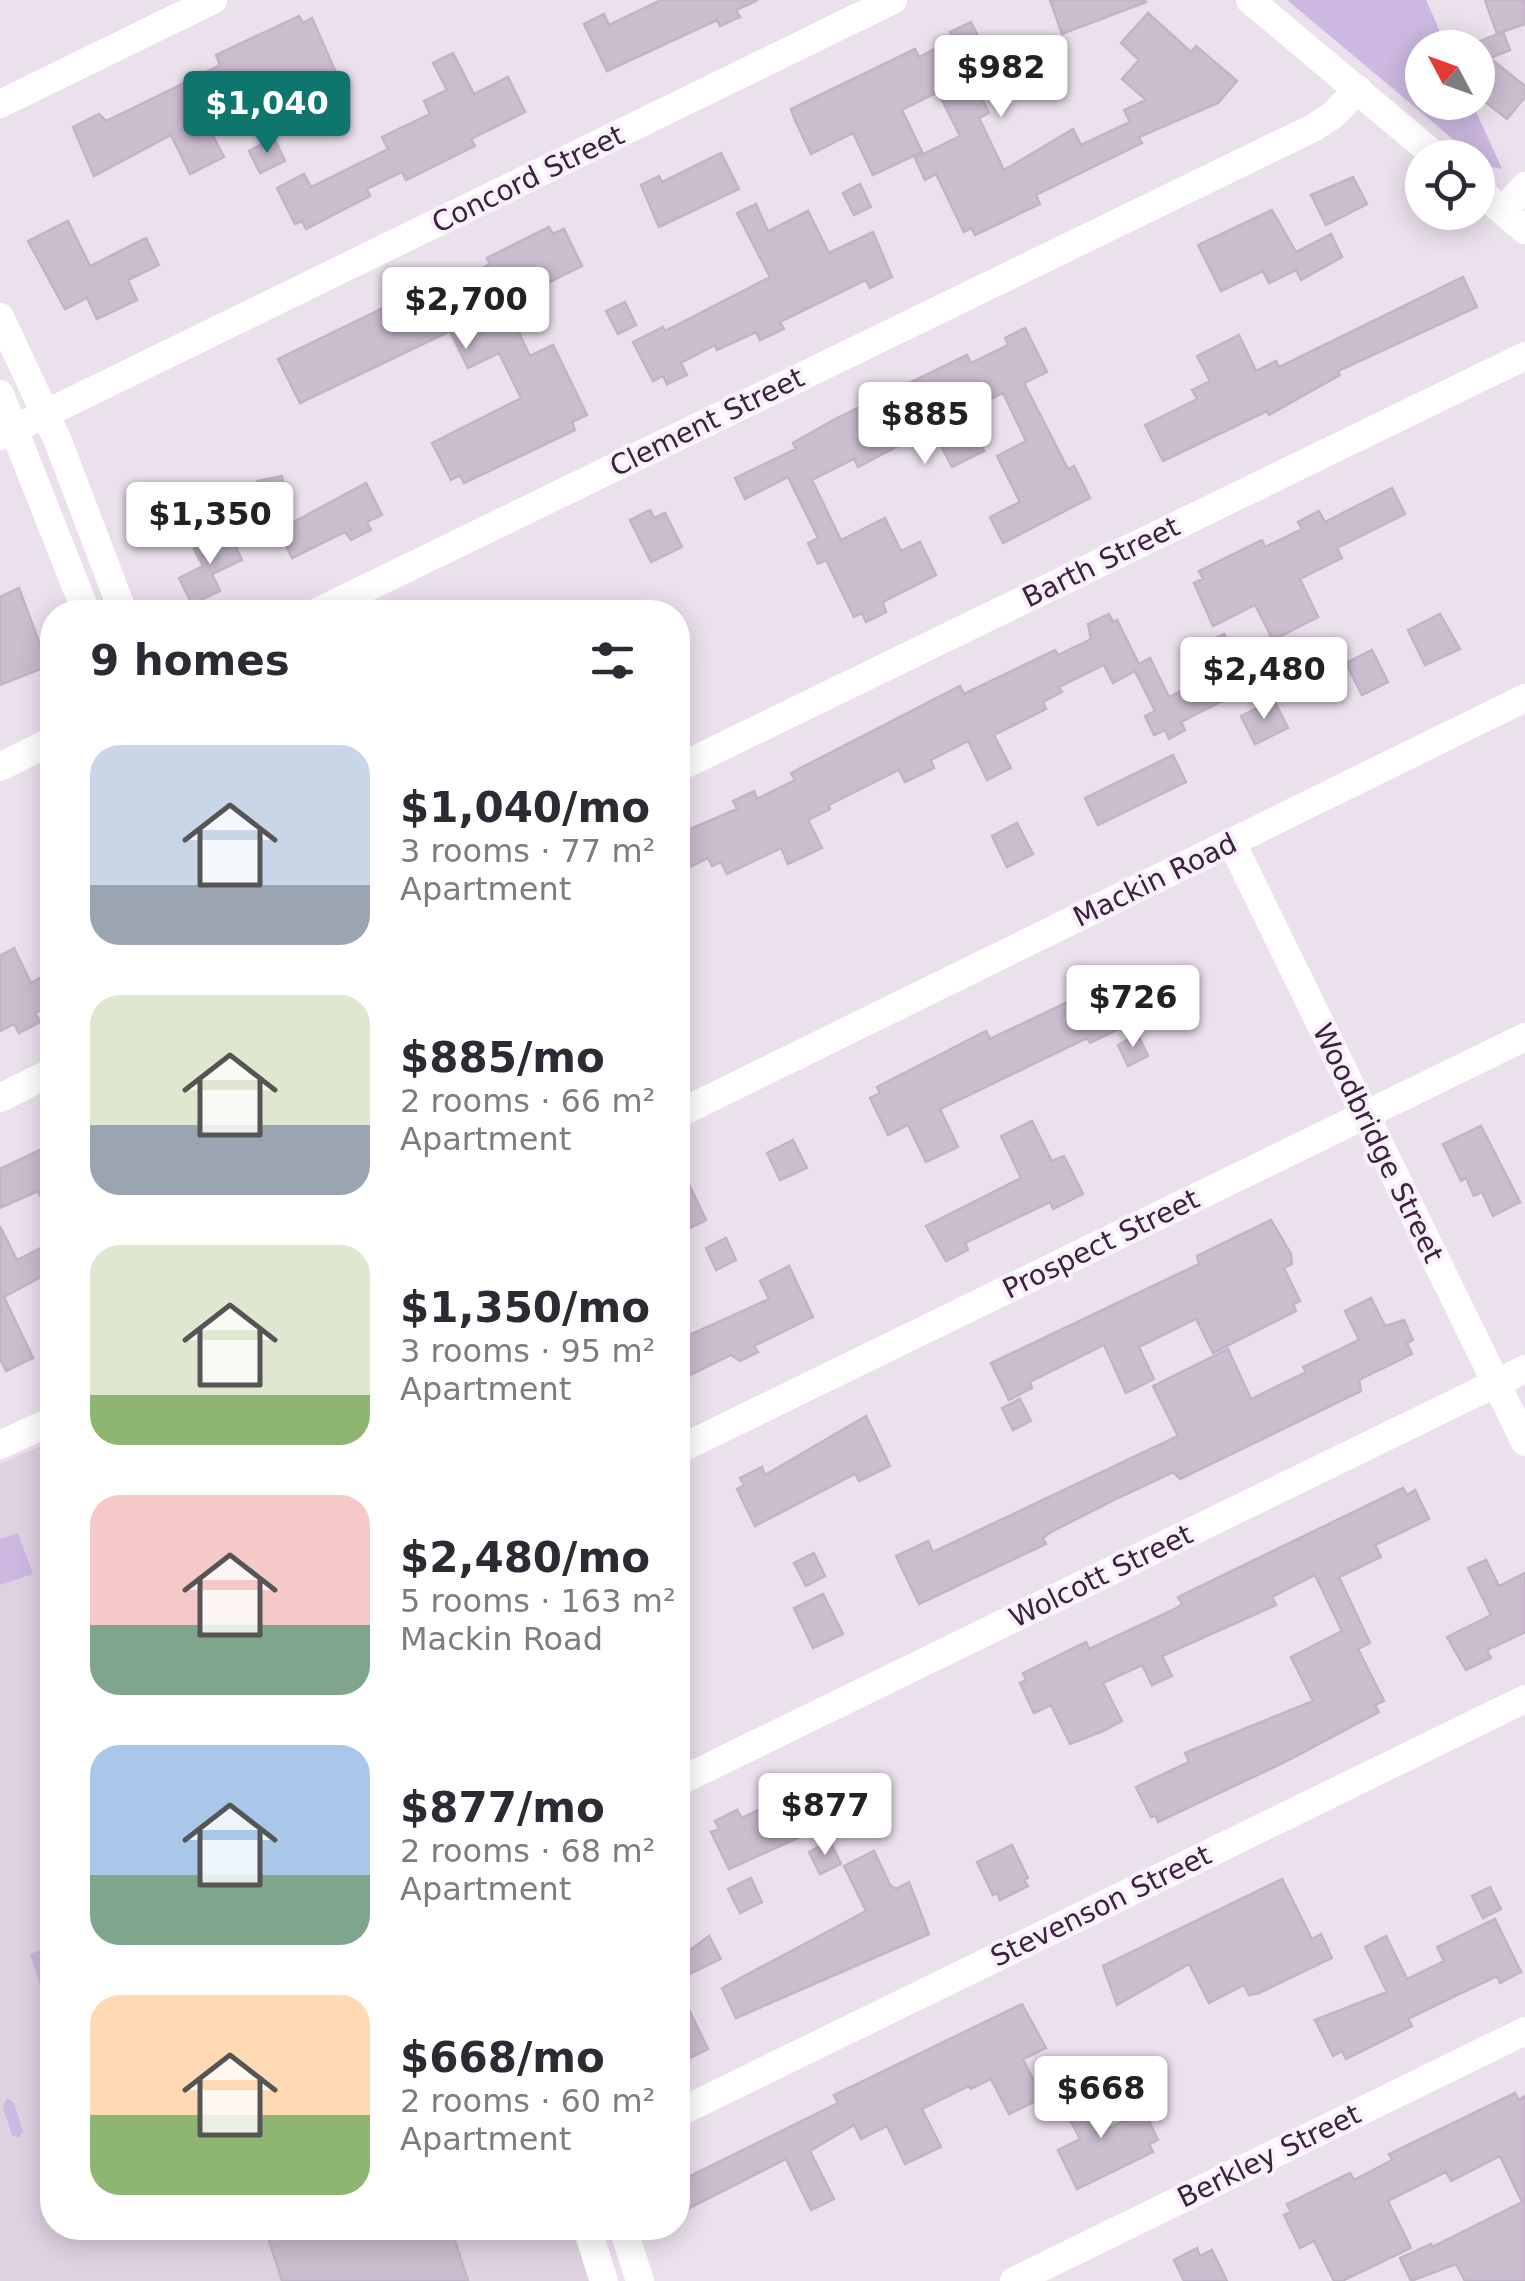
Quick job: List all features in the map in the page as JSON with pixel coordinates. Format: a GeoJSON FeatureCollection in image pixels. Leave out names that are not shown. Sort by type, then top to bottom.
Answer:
{"type":"FeatureCollection","features":[{"type":"Feature","properties":{"kind":"street"},"geometry":{"type":"LineString","coordinates":[[0,104],[212,0]]}},
{"type":"Feature","properties":{"kind":"street","name":"Concord Street"},"geometry":{"type":"LineString","coordinates":[[8,432],[893,0]]}},
{"type":"Feature","properties":{"kind":"street"},"geometry":{"type":"LineString","coordinates":[[1250,0],[1417,140]]}},
{"type":"Feature","properties":{"kind":"street","name":"Clement Street"},"geometry":{"type":"LineString","coordinates":[[343,600],[1313,128],[1333,115],[1358,89]]}},
{"type":"Feature","properties":{"kind":"street"},"geometry":{"type":"LineString","coordinates":[[1502,211],[1525,186]]}},
{"type":"Feature","properties":{"kind":"street"},"geometry":{"type":"LineString","coordinates":[[1495,205],[1525,230]]}},
{"type":"Feature","properties":{"kind":"street"},"geometry":{"type":"LineString","coordinates":[[0,317],[46,413],[119,600]]}},
{"type":"Feature","properties":{"kind":"street","name":"Barth Street"},"geometry":{"type":"LineString","coordinates":[[690,762],[1525,356]]}},
{"type":"Feature","properties":{"kind":"street"},"geometry":{"type":"LineString","coordinates":[[0,394],[8,432],[81,600]]}},
{"type":"Feature","properties":{"kind":"street","name":"Mackin Road"},"geometry":{"type":"LineString","coordinates":[[690,1108],[1525,698]]}},
{"type":"Feature","properties":{"kind":"street"},"geometry":{"type":"LineString","coordinates":[[0,767],[40,747]]}},
{"type":"Feature","properties":{"kind":"street","name":"Woodbridge Street"},"geometry":{"type":"LineString","coordinates":[[1232,843],[1525,1442]]}},
{"type":"Feature","properties":{"kind":"street","name":"Prospect Street"},"geometry":{"type":"LineString","coordinates":[[690,1444],[1525,1037]]}},
{"type":"Feature","properties":{"kind":"street"},"geometry":{"type":"LineString","coordinates":[[0,1098],[40,1078]]}},
{"type":"Feature","properties":{"kind":"street","name":"Wolcott Street"},"geometry":{"type":"LineString","coordinates":[[690,1776],[1525,1369]]}},
{"type":"Feature","properties":{"kind":"street"},"geometry":{"type":"LineString","coordinates":[[0,1445],[40,1427]]}},
{"type":"Feature","properties":{"kind":"street","name":"Stevenson Street"},"geometry":{"type":"LineString","coordinates":[[690,2107],[1525,1699]]}},
{"type":"Feature","properties":{"kind":"street","name":"Berkley Street"},"geometry":{"type":"LineString","coordinates":[[1014,2281],[1525,2031]]}},
{"type":"Feature","properties":{"kind":"street"},"geometry":{"type":"LineString","coordinates":[[592,2240],[604,2281]]}},
{"type":"Feature","properties":{"kind":"street"},"geometry":{"type":"LineString","coordinates":[[627,2240],[640,2281]]}},
{"type":"Feature","properties":{"kind":"shaded area"},"geometry":{"type":"Polygon","coordinates":[[[1287,0],[1426,0],[1439,30],[1405,30],[1405,99],[1287,0]]]}},
{"type":"Feature","properties":{"kind":"shaded area"},"geometry":{"type":"Polygon","coordinates":[[[1430,120],[1480,120],[1489,140],[1454,140],[1430,120]]]}},
{"type":"Feature","properties":{"kind":"shaded area"},"geometry":{"type":"Polygon","coordinates":[[[40,1446],[40,2240],[576,2240],[589,2281],[0,2281],[0,1464],[40,1446]]]}},
{"type":"Feature","properties":{"kind":"shaded area"},"geometry":{"type":"Polygon","coordinates":[[[18,1533],[33,1574],[0,1585],[0,1539],[18,1533]]]}},
{"type":"Feature","properties":{"kind":"shaded area"},"geometry":{"type":"Polygon","coordinates":[[[40,1950],[40,1984],[30,1954],[40,1950]]]}},
{"type":"Feature","properties":{"kind":"shaded area"},"geometry":{"type":"Polygon","coordinates":[[[7,2098],[14,2103],[23,2132],[18,2138],[12,2135],[3,2107],[7,2098]]]}},
{"type":"Feature","properties":{"kind":"building"},"geometry":{"type":"Polygon","coordinates":[[[661,0],[758,0],[736,10],[740,17],[720,26],[717,20],[607,71],[584,24],[604,14],[609,25],[661,0]]]}},
{"type":"Feature","properties":{"kind":"building"},"geometry":{"type":"Polygon","coordinates":[[[1050,0],[1145,0],[1146,2],[1062,34],[1050,0]]]}},
{"type":"Feature","properties":{"kind":"building"},"geometry":{"type":"Polygon","coordinates":[[[1485,0],[1525,0],[1525,24],[1497,34],[1485,0]]]}},
{"type":"Feature","properties":{"kind":"building"},"geometry":{"type":"Polygon","coordinates":[[[1148,13],[1191,52],[1196,46],[1237,81],[1218,103],[1139,137],[1142,143],[1036,195],[1040,204],[975,235],[971,228],[964,232],[936,174],[925,180],[915,158],[960,136],[938,92],[902,110],[922,152],[873,175],[853,133],[811,154],[791,109],[915,49],[919,57],[954,39],[950,32],[971,22],[992,65],[971,76],[989,113],[979,118],[1004,170],[1073,129],[1081,145],[1130,122],[1124,110],[1146,100],[1122,79],[1139,60],[1121,43],[1148,13]]]}},
{"type":"Feature","properties":{"kind":"building"},"geometry":{"type":"Polygon","coordinates":[[[299,16],[303,23],[312,18],[340,82],[302,100],[311,117],[293,125],[275,88],[206,122],[224,157],[190,174],[171,135],[94,176],[73,127],[99,114],[106,121],[176,87],[220,65],[216,55],[299,16]]]}},
{"type":"Feature","properties":{"kind":"building"},"geometry":{"type":"Polygon","coordinates":[[[1503,32],[1510,50],[1495,56],[1495,35],[1503,32]]]}},
{"type":"Feature","properties":{"kind":"building"},"geometry":{"type":"Polygon","coordinates":[[[453,53],[474,94],[508,77],[525,112],[471,139],[475,146],[406,180],[402,172],[367,189],[370,196],[306,229],[302,221],[295,224],[277,188],[304,174],[311,187],[388,149],[382,137],[430,114],[424,101],[447,90],[433,63],[453,53]]]}},
{"type":"Feature","properties":{"kind":"building"},"geometry":{"type":"Polygon","coordinates":[[[1495,62],[1525,86],[1525,97],[1507,119],[1495,110],[1495,62]]]}},
{"type":"Feature","properties":{"kind":"building"},"geometry":{"type":"Polygon","coordinates":[[[274,138],[285,161],[260,173],[249,151],[274,138]]]}},
{"type":"Feature","properties":{"kind":"building"},"geometry":{"type":"Polygon","coordinates":[[[721,153],[739,189],[659,227],[641,185],[659,176],[662,182],[721,153]]]}},
{"type":"Feature","properties":{"kind":"building"},"geometry":{"type":"Polygon","coordinates":[[[1353,177],[1367,204],[1326,225],[1311,195],[1353,177]]]}},
{"type":"Feature","properties":{"kind":"building"},"geometry":{"type":"Polygon","coordinates":[[[860,184],[871,207],[854,215],[843,193],[860,184]]]}},
{"type":"Feature","properties":{"kind":"building"},"geometry":{"type":"Polygon","coordinates":[[[756,204],[768,231],[808,211],[829,253],[873,232],[892,277],[870,288],[866,280],[780,322],[784,329],[760,340],[756,332],[717,350],[715,345],[681,363],[687,375],[667,384],[663,376],[653,381],[633,342],[663,327],[665,331],[770,277],[737,213],[756,204]]]}},
{"type":"Feature","properties":{"kind":"building"},"geometry":{"type":"Polygon","coordinates":[[[1272,210],[1296,252],[1331,234],[1342,257],[1301,280],[1296,270],[1269,283],[1263,271],[1221,291],[1198,245],[1272,210]]]}},
{"type":"Feature","properties":{"kind":"building"},"geometry":{"type":"Polygon","coordinates":[[[68,221],[90,266],[146,238],[159,265],[128,280],[137,300],[97,319],[87,298],[65,309],[28,241],[68,221]]]}},
{"type":"Feature","properties":{"kind":"building"},"geometry":{"type":"Polygon","coordinates":[[[549,227],[553,234],[564,229],[582,266],[528,293],[534,305],[511,316],[530,356],[553,345],[587,415],[572,422],[575,430],[464,483],[460,475],[451,480],[432,443],[521,398],[499,353],[468,368],[450,331],[300,403],[278,359],[447,277],[451,285],[490,264],[487,258],[549,227]]]}},
{"type":"Feature","properties":{"kind":"building"},"geometry":{"type":"Polygon","coordinates":[[[1463,277],[1477,307],[1338,371],[1340,375],[1269,415],[1267,411],[1163,461],[1145,425],[1197,399],[1192,390],[1210,381],[1197,356],[1239,335],[1256,371],[1276,361],[1279,367],[1463,277]]]}},
{"type":"Feature","properties":{"kind":"building"},"geometry":{"type":"Polygon","coordinates":[[[625,302],[636,325],[618,334],[606,311],[625,302]]]}},
{"type":"Feature","properties":{"kind":"building"},"geometry":{"type":"Polygon","coordinates":[[[1025,328],[1047,372],[1024,383],[1068,469],[1074,466],[1090,498],[1003,543],[990,517],[1020,502],[997,456],[1026,441],[1003,393],[965,411],[984,451],[952,467],[932,428],[858,467],[854,459],[812,480],[841,540],[885,518],[901,551],[920,542],[936,575],[883,602],[886,612],[866,622],[862,613],[854,617],[826,560],[818,564],[808,543],[818,538],[788,477],[745,499],[735,478],[796,449],[793,443],[835,419],[967,355],[971,363],[1008,345],[1005,338],[1025,328]]]}},
{"type":"Feature","properties":{"kind":"building"},"geometry":{"type":"Polygon","coordinates":[[[282,476],[290,524],[366,483],[382,515],[367,522],[371,530],[351,540],[345,532],[292,558],[265,502],[260,503],[257,481],[282,476]]]}},
{"type":"Feature","properties":{"kind":"building"},"geometry":{"type":"Polygon","coordinates":[[[1392,488],[1405,514],[1337,548],[1342,558],[1300,579],[1318,617],[1273,640],[1255,605],[1213,626],[1194,583],[1203,579],[1199,571],[1262,540],[1265,547],[1302,529],[1298,522],[1319,511],[1325,522],[1392,488]]]}},
{"type":"Feature","properties":{"kind":"building"},"geometry":{"type":"Polygon","coordinates":[[[185,496],[196,525],[161,538],[150,509],[185,496]]]}},
{"type":"Feature","properties":{"kind":"building"},"geometry":{"type":"Polygon","coordinates":[[[650,510],[654,518],[665,513],[682,547],[651,562],[630,520],[650,510]]]}},
{"type":"Feature","properties":{"kind":"building"},"geometry":{"type":"Polygon","coordinates":[[[228,532],[242,560],[212,574],[220,591],[201,600],[190,600],[179,578],[203,566],[194,549],[228,532]]]}},
{"type":"Feature","properties":{"kind":"building"},"geometry":{"type":"Polygon","coordinates":[[[19,588],[40,644],[40,669],[0,685],[0,597],[19,588]]]}},
{"type":"Feature","properties":{"kind":"building"},"geometry":{"type":"Polygon","coordinates":[[[1109,614],[1113,622],[1117,620],[1139,664],[1150,658],[1169,697],[1226,668],[1238,693],[1181,722],[1185,730],[1169,739],[1165,730],[1154,735],[1145,716],[1155,711],[1135,671],[1113,683],[1104,665],[1059,687],[1062,692],[1043,702],[1046,709],[994,735],[1011,768],[987,780],[968,741],[931,760],[934,768],[905,782],[899,770],[829,805],[830,809],[808,820],[822,848],[788,864],[781,848],[727,874],[721,862],[712,866],[708,858],[690,867],[690,829],[737,809],[733,801],[754,791],[757,799],[795,780],[791,773],[960,686],[964,694],[1055,650],[1058,655],[1091,639],[1088,624],[1109,614]]]}},
{"type":"Feature","properties":{"kind":"building"},"geometry":{"type":"Polygon","coordinates":[[[1440,614],[1460,649],[1425,665],[1408,630],[1440,614]]]}},
{"type":"Feature","properties":{"kind":"building"},"geometry":{"type":"Polygon","coordinates":[[[1224,634],[1235,656],[1215,666],[1204,644],[1224,634]]]}},
{"type":"Feature","properties":{"kind":"building"},"geometry":{"type":"Polygon","coordinates":[[[1372,650],[1388,682],[1362,695],[1346,663],[1372,650]]]}},
{"type":"Feature","properties":{"kind":"building"},"geometry":{"type":"Polygon","coordinates":[[[1274,700],[1288,728],[1255,744],[1241,716],[1274,700]]]}},
{"type":"Feature","properties":{"kind":"building"},"geometry":{"type":"Polygon","coordinates":[[[1173,755],[1186,782],[1098,825],[1085,798],[1173,755]]]}},
{"type":"Feature","properties":{"kind":"building"},"geometry":{"type":"Polygon","coordinates":[[[1017,823],[1033,854],[1007,867],[992,836],[1017,823]]]}},
{"type":"Feature","properties":{"kind":"building"},"geometry":{"type":"Polygon","coordinates":[[[14,948],[31,983],[40,978],[40,1011],[35,1013],[40,1022],[19,1033],[14,1024],[0,1031],[0,956],[14,948]]]}},
{"type":"Feature","properties":{"kind":"building"},"geometry":{"type":"Polygon","coordinates":[[[1092,981],[1119,1029],[1090,1043],[1087,1038],[940,1109],[958,1147],[926,1162],[908,1125],[888,1135],[870,1098],[880,1093],[877,1087],[986,1031],[990,1039],[1072,1000],[1068,993],[1092,981]]]}},
{"type":"Feature","properties":{"kind":"building"},"geometry":{"type":"Polygon","coordinates":[[[1138,1035],[1148,1056],[1128,1066],[1118,1045],[1138,1035]]]}},
{"type":"Feature","properties":{"kind":"building"},"geometry":{"type":"Polygon","coordinates":[[[1032,1121],[1052,1161],[1064,1156],[1083,1194],[1053,1209],[1050,1202],[965,1243],[968,1250],[946,1261],[926,1226],[1021,1178],[1001,1136],[1032,1121]]]}},
{"type":"Feature","properties":{"kind":"building"},"geometry":{"type":"Polygon","coordinates":[[[1481,1126],[1520,1202],[1493,1216],[1482,1192],[1474,1196],[1466,1178],[1461,1181],[1443,1144],[1481,1126]]]}},
{"type":"Feature","properties":{"kind":"building"},"geometry":{"type":"Polygon","coordinates":[[[793,1140],[807,1168],[780,1180],[767,1153],[793,1140]]]}},
{"type":"Feature","properties":{"kind":"building"},"geometry":{"type":"Polygon","coordinates":[[[40,1150],[40,1195],[38,1191],[0,1208],[0,1169],[40,1150]]]}},
{"type":"Feature","properties":{"kind":"building"},"geometry":{"type":"Polygon","coordinates":[[[690,1186],[706,1220],[690,1228],[690,1186]]]}},
{"type":"Feature","properties":{"kind":"building"},"geometry":{"type":"Polygon","coordinates":[[[1271,1220],[1291,1254],[1292,1264],[1284,1268],[1300,1301],[1293,1304],[1296,1311],[1213,1353],[1196,1319],[1139,1347],[1154,1379],[1126,1393],[1104,1345],[1030,1382],[1032,1388],[1009,1400],[991,1363],[1199,1264],[1197,1256],[1271,1220]]]}},
{"type":"Feature","properties":{"kind":"building"},"geometry":{"type":"Polygon","coordinates":[[[0,1226],[17,1260],[40,1248],[40,1278],[4,1297],[33,1358],[6,1371],[0,1359],[0,1226]]]}},
{"type":"Feature","properties":{"kind":"building"},"geometry":{"type":"Polygon","coordinates":[[[726,1238],[736,1260],[716,1270],[706,1248],[726,1238]]]}},
{"type":"Feature","properties":{"kind":"building"},"geometry":{"type":"Polygon","coordinates":[[[789,1266],[813,1317],[754,1346],[758,1352],[740,1361],[731,1355],[690,1375],[690,1335],[769,1299],[760,1281],[789,1266]]]}},
{"type":"Feature","properties":{"kind":"building"},"geometry":{"type":"Polygon","coordinates":[[[1371,1298],[1385,1326],[1404,1320],[1413,1340],[1407,1343],[1412,1354],[1359,1380],[1361,1391],[1180,1479],[1173,1472],[1118,1498],[1051,1532],[1043,1538],[1046,1544],[919,1604],[896,1556],[928,1541],[933,1552],[1178,1436],[1153,1386],[1228,1349],[1251,1399],[1306,1372],[1303,1367],[1359,1340],[1345,1311],[1371,1298]]]}},
{"type":"Feature","properties":{"kind":"building"},"geometry":{"type":"Polygon","coordinates":[[[1020,1399],[1031,1421],[1013,1430],[1002,1408],[1020,1399]]]}},
{"type":"Feature","properties":{"kind":"building"},"geometry":{"type":"Polygon","coordinates":[[[866,1416],[890,1466],[859,1481],[855,1474],[755,1526],[737,1489],[744,1485],[740,1478],[762,1467],[765,1475],[866,1416]]]}},
{"type":"Feature","properties":{"kind":"building"},"geometry":{"type":"Polygon","coordinates":[[[1403,1488],[1407,1495],[1415,1490],[1429,1519],[1375,1545],[1381,1557],[1339,1577],[1370,1643],[1358,1649],[1384,1701],[1375,1705],[1379,1712],[1158,1822],[1156,1816],[1151,1817],[1136,1787],[1189,1762],[1185,1753],[1313,1701],[1291,1657],[1342,1631],[1315,1575],[1272,1597],[1276,1605],[1162,1656],[1172,1676],[1152,1685],[1142,1665],[1103,1683],[1122,1721],[1103,1731],[1070,1744],[1051,1705],[1034,1713],[1020,1683],[1026,1680],[1023,1673],[1086,1642],[1089,1649],[1175,1609],[1182,1604],[1178,1597],[1403,1488]]]}},
{"type":"Feature","properties":{"kind":"building"},"geometry":{"type":"Polygon","coordinates":[[[814,1553],[825,1576],[806,1586],[794,1563],[814,1553]]]}},
{"type":"Feature","properties":{"kind":"building"},"geometry":{"type":"Polygon","coordinates":[[[1486,1560],[1499,1586],[1525,1573],[1525,1632],[1487,1650],[1491,1658],[1466,1670],[1447,1637],[1491,1615],[1468,1568],[1486,1560]]]}},
{"type":"Feature","properties":{"kind":"building"},"geometry":{"type":"Polygon","coordinates":[[[823,1594],[843,1634],[813,1648],[794,1608],[823,1594]]]}},
{"type":"Feature","properties":{"kind":"building"},"geometry":{"type":"Polygon","coordinates":[[[790,1795],[809,1833],[729,1869],[711,1832],[719,1829],[715,1821],[737,1810],[742,1818],[790,1795]]]}},
{"type":"Feature","properties":{"kind":"building"},"geometry":{"type":"Polygon","coordinates":[[[830,1841],[841,1864],[820,1874],[809,1852],[830,1841]]]}},
{"type":"Feature","properties":{"kind":"building"},"geometry":{"type":"Polygon","coordinates":[[[1012,1845],[1028,1886],[1000,1900],[997,1893],[993,1895],[977,1862],[1012,1845]]]}},
{"type":"Feature","properties":{"kind":"building"},"geometry":{"type":"Polygon","coordinates":[[[874,1851],[890,1885],[896,1889],[909,1882],[929,1934],[736,2018],[722,1988],[866,1911],[844,1866],[874,1851]]]}},
{"type":"Feature","properties":{"kind":"building"},"geometry":{"type":"Polygon","coordinates":[[[751,1878],[762,1902],[740,1913],[728,1889],[751,1878]]]}},
{"type":"Feature","properties":{"kind":"building"},"geometry":{"type":"Polygon","coordinates":[[[1282,1879],[1312,1939],[1321,1934],[1332,1958],[1259,1993],[1249,1995],[1244,1985],[1209,2003],[1189,1964],[1117,2005],[1103,1966],[1282,1879]]]}},
{"type":"Feature","properties":{"kind":"building"},"geometry":{"type":"Polygon","coordinates":[[[1490,1887],[1501,1909],[1483,1918],[1472,1896],[1490,1887]]]}},
{"type":"Feature","properties":{"kind":"building"},"geometry":{"type":"Polygon","coordinates":[[[1495,1919],[1521,1972],[1500,1983],[1497,1976],[1408,2019],[1412,2026],[1346,2059],[1342,2051],[1333,2056],[1315,2020],[1387,1992],[1365,1947],[1386,1936],[1407,1979],[1444,1961],[1437,1947],[1495,1919]]]}},
{"type":"Feature","properties":{"kind":"building"},"geometry":{"type":"Polygon","coordinates":[[[709,1936],[721,1959],[690,1974],[690,1950],[709,1936]]]}},
{"type":"Feature","properties":{"kind":"building"},"geometry":{"type":"Polygon","coordinates":[[[1022,2004],[1046,2048],[1023,2059],[1042,2098],[1009,2114],[991,2079],[971,2089],[969,2086],[922,2109],[941,2147],[905,2164],[887,2126],[861,2139],[854,2125],[810,2151],[834,2199],[811,2210],[786,2159],[690,2208],[690,2176],[838,2103],[834,2095],[1022,2004]]]}},
{"type":"Feature","properties":{"kind":"building"},"geometry":{"type":"Polygon","coordinates":[[[690,2012],[708,2049],[690,2058],[690,2012]]]}},
{"type":"Feature","properties":{"kind":"building"},"geometry":{"type":"Polygon","coordinates":[[[1076,2082],[1101,2132],[1144,2111],[1158,2140],[1149,2144],[1153,2152],[1077,2189],[1058,2150],[1080,2139],[1056,2092],[1076,2082]]]}},
{"type":"Feature","properties":{"kind":"building"},"geometry":{"type":"Polygon","coordinates":[[[1515,2093],[1518,2100],[1525,2096],[1525,2281],[1465,2281],[1456,2264],[1411,2281],[1400,2258],[1431,2244],[1432,2247],[1522,2202],[1500,2156],[1451,2181],[1446,2172],[1388,2201],[1411,2248],[1342,2281],[1334,2281],[1314,2241],[1300,2248],[1284,2215],[1291,2212],[1287,2204],[1350,2173],[1354,2180],[1392,2160],[1389,2154],[1515,2093]]]}},
{"type":"Feature","properties":{"kind":"building"},"geometry":{"type":"Polygon","coordinates":[[[269,2240],[455,2240],[468,2281],[282,2281],[269,2240]]]}},
{"type":"Feature","properties":{"kind":"building"},"geometry":{"type":"Polygon","coordinates":[[[1197,2248],[1200,2256],[1212,2250],[1227,2281],[1184,2281],[1174,2260],[1197,2248]]]}}]}
